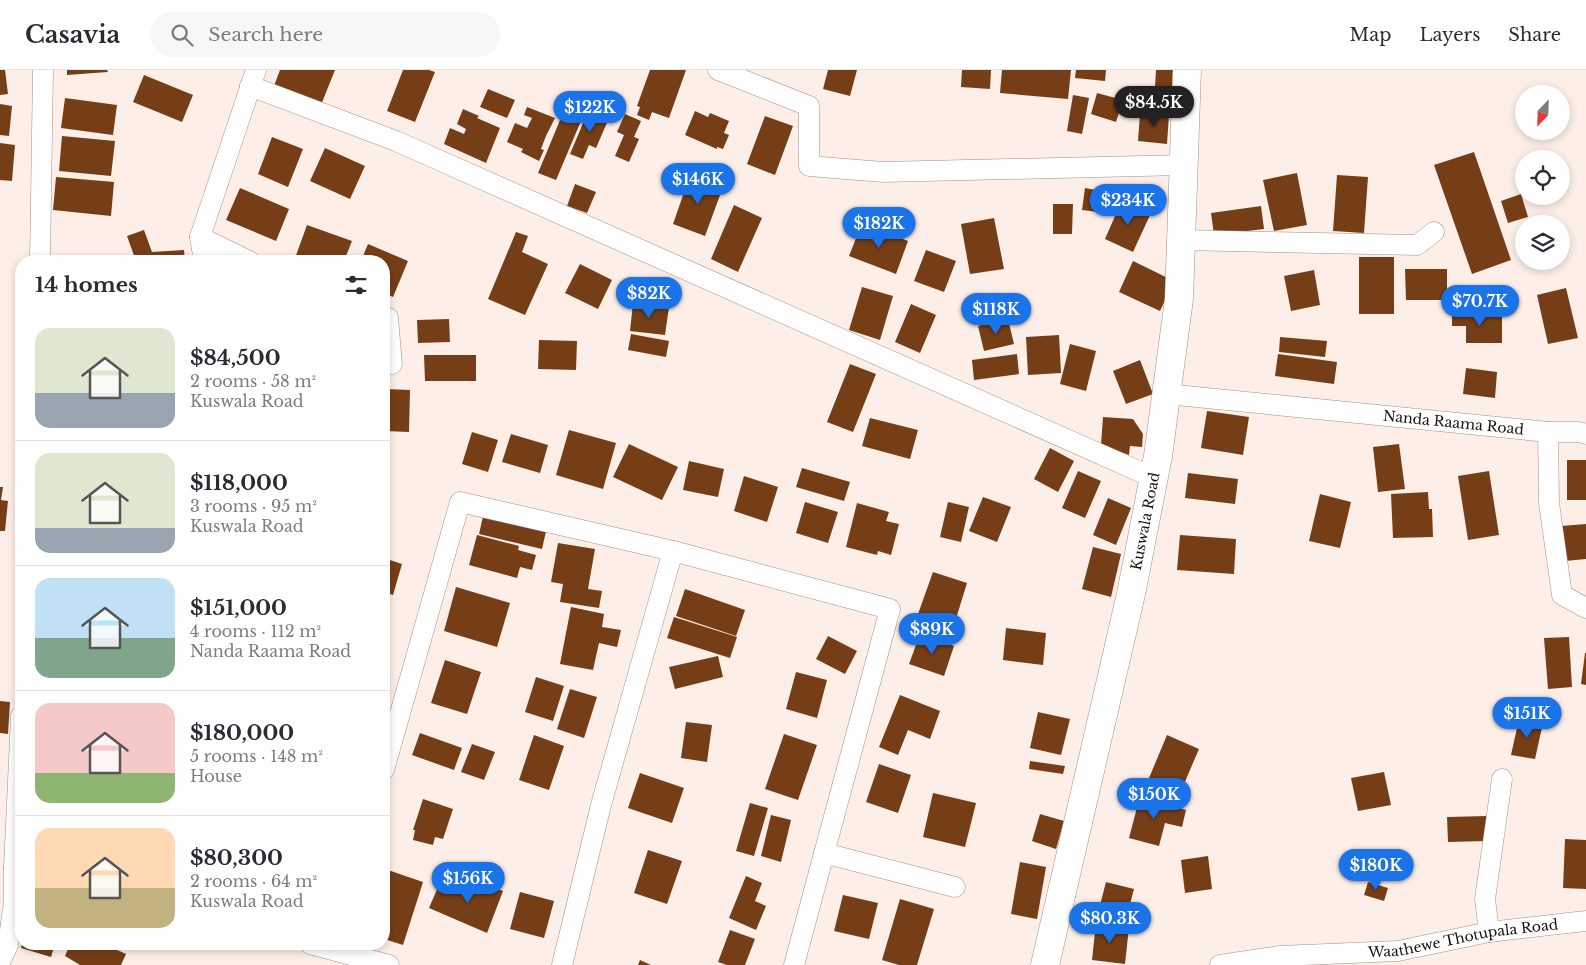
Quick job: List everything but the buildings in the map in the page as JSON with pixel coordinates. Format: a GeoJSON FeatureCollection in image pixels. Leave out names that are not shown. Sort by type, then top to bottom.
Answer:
{"type":"FeatureCollection","features":[{"type":"Feature","properties":{"kind":"street"},"geometry":{"type":"LineString","coordinates":[[40,255],[43,70]]}},
{"type":"Feature","properties":{"kind":"street"},"geometry":{"type":"LineString","coordinates":[[718,70],[808,106],[809,166],[882,172],[1184,164]]}},
{"type":"Feature","properties":{"kind":"street","name":"Kuswala Road"},"geometry":{"type":"LineString","coordinates":[[1045,965],[1131,594],[1154,478],[1179,299],[1186,70]]}},
{"type":"Feature","properties":{"kind":"street"},"geometry":{"type":"LineString","coordinates":[[203,255],[200,237],[253,78],[1154,478]]}},
{"type":"Feature","properties":{"kind":"street"},"geometry":{"type":"LineString","coordinates":[[1181,240],[1417,245],[1434,232]]}},
{"type":"Feature","properties":{"kind":"street"},"geometry":{"type":"LineString","coordinates":[[200,237],[237,255]]}},
{"type":"Feature","properties":{"kind":"street"},"geometry":{"type":"LineString","coordinates":[[390,341],[392,364]]}},
{"type":"Feature","properties":{"kind":"street","name":"Nanda Raama Road"},"geometry":{"type":"LineString","coordinates":[[1166,394],[1548,432],[1579,432],[1586,434]]}},
{"type":"Feature","properties":{"kind":"street"},"geometry":{"type":"LineString","coordinates":[[1548,432],[1549,503],[1562,595],[1586,608]]}},
{"type":"Feature","properties":{"kind":"street"},"geometry":{"type":"LineString","coordinates":[[390,732],[460,502],[673,551],[890,609],[794,965]]}},
{"type":"Feature","properties":{"kind":"street"},"geometry":{"type":"LineString","coordinates":[[562,965],[601,806],[673,551]]}},
{"type":"Feature","properties":{"kind":"street"},"geometry":{"type":"LineString","coordinates":[[1489,932],[1485,899],[1502,779]]}},
{"type":"Feature","properties":{"kind":"street"},"geometry":{"type":"LineString","coordinates":[[824,853],[955,887]]}},
{"type":"Feature","properties":{"kind":"street"},"geometry":{"type":"LineString","coordinates":[[0,962],[8,945],[15,894]]}},
{"type":"Feature","properties":{"kind":"street","name":"Waathewe Thotupala Road"},"geometry":{"type":"LineString","coordinates":[[1220,965],[1398,951],[1489,932],[1586,922]]}},
{"type":"Feature","properties":{"kind":"street"},"geometry":{"type":"LineString","coordinates":[[347,950],[389,965]]}}]}
